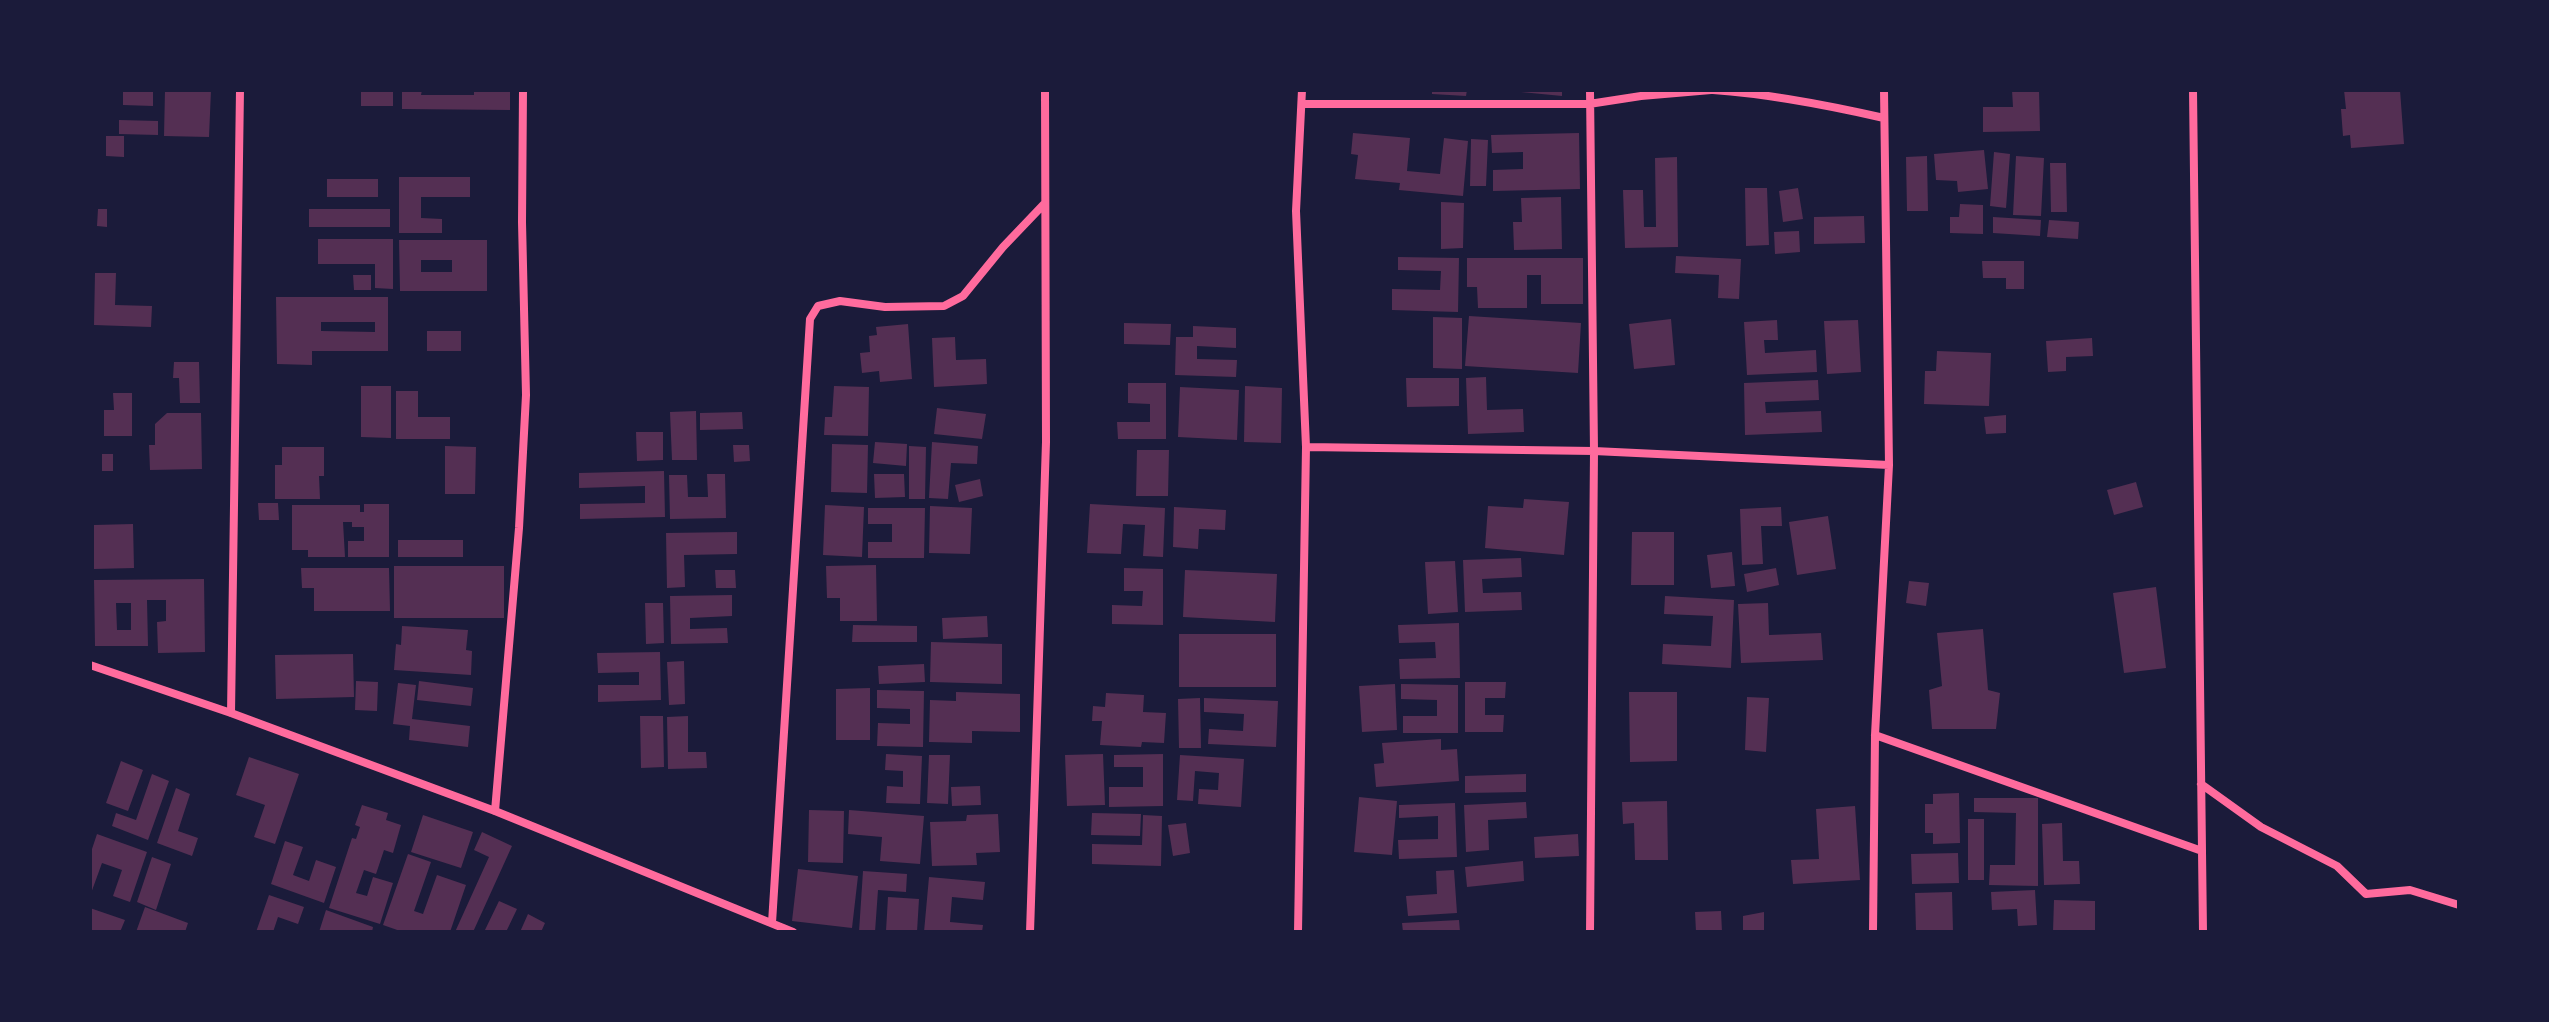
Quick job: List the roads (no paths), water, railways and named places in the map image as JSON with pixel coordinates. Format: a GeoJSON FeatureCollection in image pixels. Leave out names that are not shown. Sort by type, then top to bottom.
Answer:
{"type":"FeatureCollection","features":[{"type":"Feature","properties":{"kind":"street"},"geometry":{"type":"LineString","coordinates":[[231,713],[240,90]]}},
{"type":"Feature","properties":{"kind":"street"},"geometry":{"type":"LineString","coordinates":[[495,811],[519,528],[526,395],[523,90]]}},
{"type":"Feature","properties":{"kind":"street"},"geometry":{"type":"LineString","coordinates":[[1030,932],[1046,442],[1045,90]]}},
{"type":"Feature","properties":{"kind":"street"},"geometry":{"type":"LineString","coordinates":[[1298,932],[1306,447],[1296,211],[1302,90]]}},
{"type":"Feature","properties":{"kind":"street"},"geometry":{"type":"LineString","coordinates":[[1590,90],[1594,451],[1590,932]]}},
{"type":"Feature","properties":{"kind":"street"},"geometry":{"type":"LineString","coordinates":[[1302,104],[1589,104],[1712,90],[1816,103],[1884,118]]}},
{"type":"Feature","properties":{"kind":"street"},"geometry":{"type":"LineString","coordinates":[[1873,932],[1875,735],[1889,465],[1884,90]]}},
{"type":"Feature","properties":{"kind":"street"},"geometry":{"type":"LineString","coordinates":[[2193,90],[2203,932]]}},
{"type":"Feature","properties":{"kind":"street"},"geometry":{"type":"LineString","coordinates":[[772,923],[810,319],[818,306],[840,301],[885,307],[944,306],[963,296],[1003,247],[1045,203]]}},
{"type":"Feature","properties":{"kind":"street"},"geometry":{"type":"LineString","coordinates":[[1306,447],[1594,451],[1889,465]]}},
{"type":"Feature","properties":{"kind":"street"},"geometry":{"type":"LineString","coordinates":[[90,665],[231,713],[495,811],[793,932]]}},
{"type":"Feature","properties":{"kind":"street"},"geometry":{"type":"LineString","coordinates":[[1875,735],[2202,851]]}},
{"type":"Feature","properties":{"kind":"street"},"geometry":{"type":"LineString","coordinates":[[2201,784],[2261,827],[2337,866],[2366,894],[2410,890],[2459,905]]}}]}
